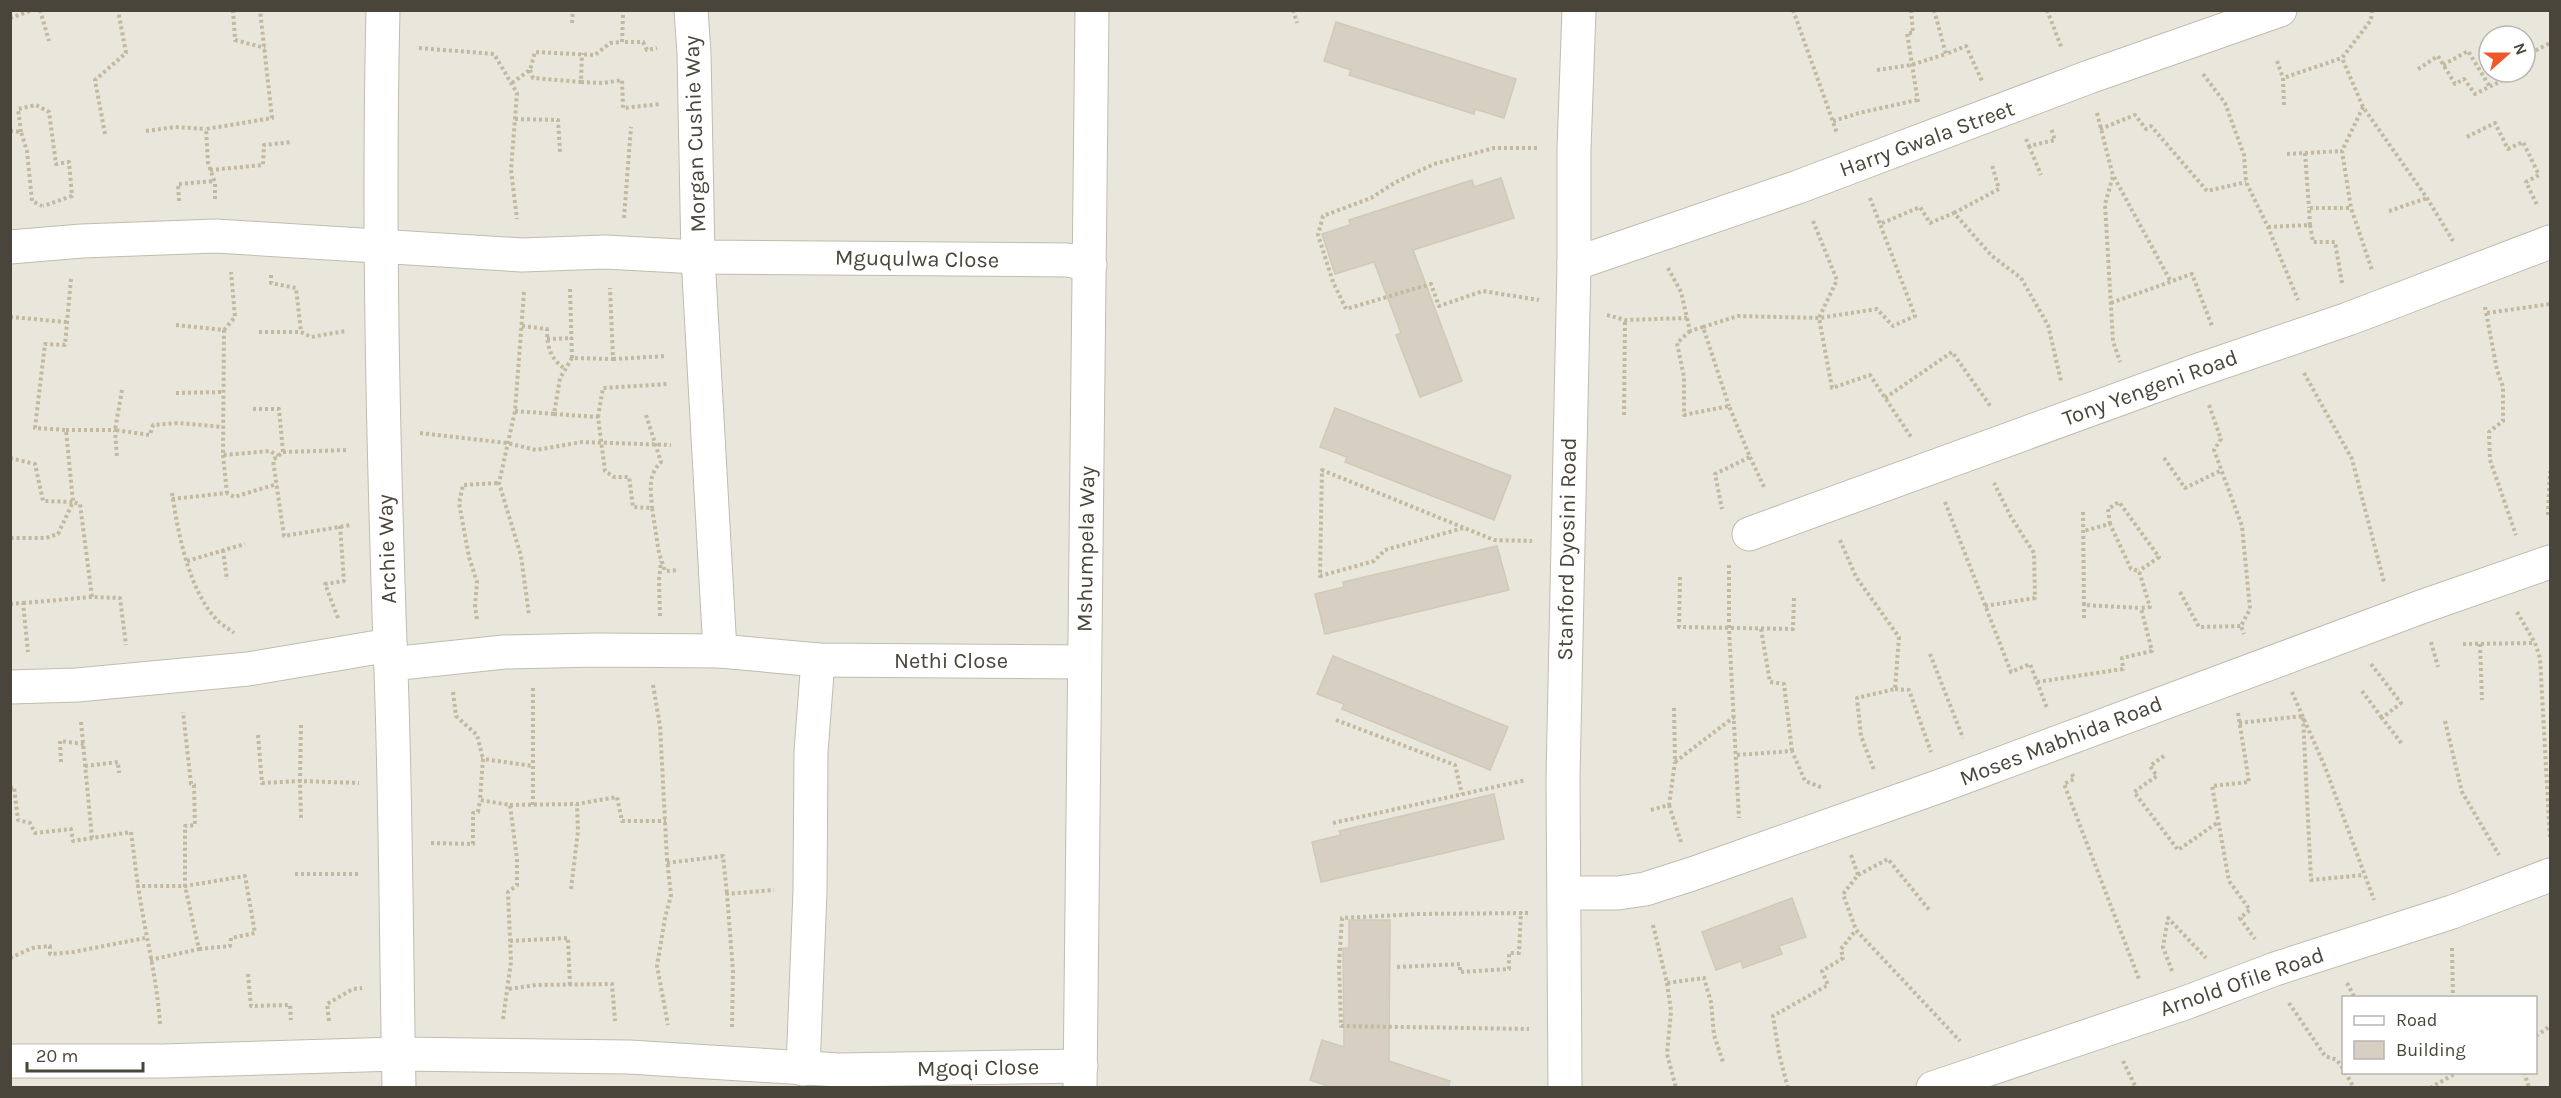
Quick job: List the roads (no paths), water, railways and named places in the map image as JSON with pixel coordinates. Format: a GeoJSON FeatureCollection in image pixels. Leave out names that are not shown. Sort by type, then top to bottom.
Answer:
{"type":"FeatureCollection","features":[{"type":"Feature","properties":{"kind":"street","name":"Archie Way"},"geometry":{"type":"LineString","coordinates":[[383,10],[380,324],[391,654],[399,1088]]}},
{"type":"Feature","properties":{"kind":"street","name":"Morgan Cushie Way"},"geometry":{"type":"LineString","coordinates":[[691,10],[696,100],[698,257],[720,651]]}},
{"type":"Feature","properties":{"kind":"street","name":"Mshumpela Way"},"geometry":{"type":"LineString","coordinates":[[1081,1077],[1092,10]]}},
{"type":"Feature","properties":{"kind":"street","name":"Stanford Dyosini Road"},"geometry":{"type":"LineString","coordinates":[[1565,1088],[1563,778],[1571,307],[1574,264],[1574,149],[1580,10]]}},
{"type":"Feature","properties":{"kind":"street","name":"Harry Gwala Street"},"geometry":{"type":"LineString","coordinates":[[1574,264],[1798,187],[2089,77],[2280,10]]}},
{"type":"Feature","properties":{"kind":"street","name":"Mguqulwa Close"},"geometry":{"type":"LineString","coordinates":[[10,247],[82,241],[216,236],[522,255],[614,252],[698,257],[1068,261],[1090,265]]}},
{"type":"Feature","properties":{"kind":"street","name":"Tony Yengeni Road"},"geometry":{"type":"LineString","coordinates":[[1739,538],[2211,366],[2348,320],[2550,242]]}},
{"type":"Feature","properties":{"kind":"street","name":"Moses Mabhida Road"},"geometry":{"type":"LineString","coordinates":[[1565,905],[1645,889],[1740,858],[2526,571]]}},
{"type":"Feature","properties":{"kind":"street","name":"Nethi Close"},"geometry":{"type":"LineString","coordinates":[[21,687],[77,685],[248,669],[351,652],[467,655],[533,651],[720,651],[818,660],[1084,662]]}},
{"type":"Feature","properties":{"kind":"street"},"geometry":{"type":"LineString","coordinates":[[803,1069],[810,891],[812,752],[818,660]]}},
{"type":"Feature","properties":{"kind":"street","name":"Arnold Ofile Road"},"geometry":{"type":"LineString","coordinates":[[1933,1088],[2185,1003],[2275,969],[2452,912],[2550,875]]}},
{"type":"Feature","properties":{"kind":"street","name":"Mgoqi Close"},"geometry":{"type":"LineString","coordinates":[[10,1061],[163,1061],[398,1054],[618,1057],[803,1069],[839,1079],[1081,1077]]}}]}
